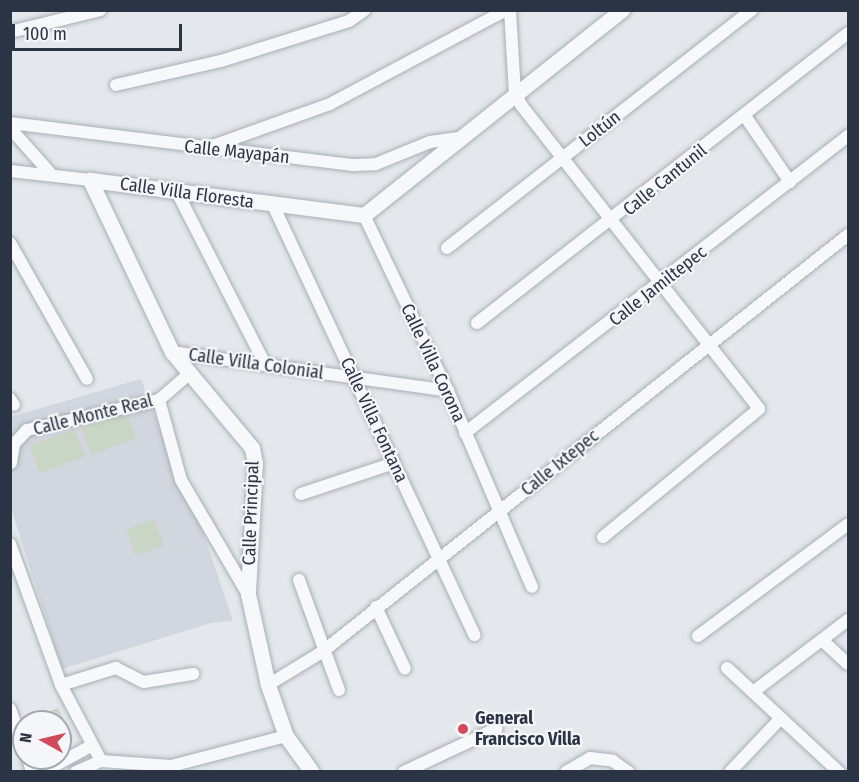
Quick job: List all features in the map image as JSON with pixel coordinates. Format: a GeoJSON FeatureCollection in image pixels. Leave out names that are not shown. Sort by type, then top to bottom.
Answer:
{"type":"FeatureCollection","features":[{"type":"Feature","properties":{"kind":"street"},"geometry":{"type":"LineString","coordinates":[[10,32],[100,10]]}},
{"type":"Feature","properties":{"kind":"street"},"geometry":{"type":"LineString","coordinates":[[116,86],[221,61],[349,21],[366,10]]}},
{"type":"Feature","properties":{"kind":"street"},"geometry":{"type":"LineString","coordinates":[[203,149],[338,100],[508,10],[515,93],[562,159],[613,222],[660,286],[710,343],[759,409],[603,537]]}},
{"type":"Feature","properties":{"kind":"street"},"geometry":{"type":"LineString","coordinates":[[364,215],[622,10]]}},
{"type":"Feature","properties":{"kind":"street","name":"Loltún"},"geometry":{"type":"LineString","coordinates":[[447,248],[752,10]]}},
{"type":"Feature","properties":{"kind":"street","name":"Calle Cantunil"},"geometry":{"type":"LineString","coordinates":[[477,323],[613,222],[849,33]]}},
{"type":"Feature","properties":{"kind":"street"},"geometry":{"type":"LineString","coordinates":[[745,116],[790,182]]}},
{"type":"Feature","properties":{"kind":"street","name":"Calle Mayapán"},"geometry":{"type":"LineString","coordinates":[[10,123],[203,149],[376,165],[430,142],[459,138]]}},
{"type":"Feature","properties":{"kind":"street"},"geometry":{"type":"LineString","coordinates":[[10,128],[51,174]]}},
{"type":"Feature","properties":{"kind":"street","name":"Calle Jamiltepec"},"geometry":{"type":"LineString","coordinates":[[465,433],[660,286],[849,136]]}},
{"type":"Feature","properties":{"kind":"street","name":"Calle Villa Floresta"},"geometry":{"type":"LineString","coordinates":[[10,171],[51,174],[273,205],[364,215]]}},
{"type":"Feature","properties":{"kind":"street","name":"Calle Principal"},"geometry":{"type":"LineString","coordinates":[[90,180],[172,352],[252,448],[255,463],[248,594],[268,685],[286,736],[312,771]]}},
{"type":"Feature","properties":{"kind":"street"},"geometry":{"type":"LineString","coordinates":[[177,192],[264,362]]}},
{"type":"Feature","properties":{"kind":"street","name":"Calle Villa Fontana"},"geometry":{"type":"LineString","coordinates":[[273,205],[356,378],[474,635]]}},
{"type":"Feature","properties":{"kind":"street","name":"Calle Villa Corona"},"geometry":{"type":"LineString","coordinates":[[364,215],[448,391],[532,587]]}},
{"type":"Feature","properties":{"kind":"street","name":"Calle Ixtepec"},"geometry":{"type":"LineString","coordinates":[[268,685],[322,652],[849,235]]}},
{"type":"Feature","properties":{"kind":"street","name":"Calle Monte Real"},"geometry":{"type":"LineString","coordinates":[[10,243],[87,379]]}},
{"type":"Feature","properties":{"kind":"street","name":"Calle Villa Colonial"},"geometry":{"type":"LineString","coordinates":[[172,352],[264,362],[448,391]]}},
{"type":"Feature","properties":{"kind":"street","name":"Calle Monte Real"},"geometry":{"type":"LineString","coordinates":[[11,463],[14,444],[27,430],[159,400],[189,374]]}},
{"type":"Feature","properties":{"kind":"street"},"geometry":{"type":"LineString","coordinates":[[159,400],[181,480],[248,594]]}},
{"type":"Feature","properties":{"kind":"street"},"geometry":{"type":"LineString","coordinates":[[301,494],[394,463]]}},
{"type":"Feature","properties":{"kind":"street"},"geometry":{"type":"LineString","coordinates":[[698,636],[849,524]]}},
{"type":"Feature","properties":{"kind":"street"},"geometry":{"type":"LineString","coordinates":[[10,544],[61,685],[91,746],[101,761]]}},
{"type":"Feature","properties":{"kind":"street"},"geometry":{"type":"LineString","coordinates":[[299,580],[322,652],[339,690]]}},
{"type":"Feature","properties":{"kind":"street"},"geometry":{"type":"LineString","coordinates":[[376,607],[405,669]]}},
{"type":"Feature","properties":{"kind":"street"},"geometry":{"type":"LineString","coordinates":[[753,692],[849,620]]}},
{"type":"Feature","properties":{"kind":"street"},"geometry":{"type":"LineString","coordinates":[[822,640],[849,663]]}},
{"type":"Feature","properties":{"kind":"street"},"geometry":{"type":"LineString","coordinates":[[61,685],[116,668],[144,682],[193,674]]}},
{"type":"Feature","properties":{"kind":"street"},"geometry":{"type":"LineString","coordinates":[[727,668],[839,771]]}},
{"type":"Feature","properties":{"kind":"street"},"geometry":{"type":"LineString","coordinates":[[730,771],[780,719]]}},
{"type":"Feature","properties":{"kind":"street"},"geometry":{"type":"LineString","coordinates":[[404,771],[496,729]]}},
{"type":"Feature","properties":{"kind":"street"},"geometry":{"type":"LineString","coordinates":[[76,771],[101,761],[171,766],[286,736]]}},
{"type":"Feature","properties":{"kind":"street"},"geometry":{"type":"LineString","coordinates":[[43,771],[91,746]]}},
{"type":"Feature","properties":{"kind":"street"},"geometry":{"type":"LineString","coordinates":[[566,771],[590,758],[613,761],[628,771]]}},
{"type":"Feature","properties":{"kind":"shaded area"},"geometry":{"type":"Polygon","coordinates":[[[141,379],[187,504],[196,511],[233,621],[211,623],[62,669],[11,508],[10,417],[141,379]]]}},
{"type":"Feature","properties":{"kind":"green space"},"geometry":{"type":"Polygon","coordinates":[[[126,411],[136,438],[91,455],[81,427],[126,411]]]}},
{"type":"Feature","properties":{"kind":"green space"},"geometry":{"type":"Polygon","coordinates":[[[75,429],[85,456],[40,473],[30,445],[75,429]]]}},
{"type":"Feature","properties":{"kind":"green space"},"geometry":{"type":"Polygon","coordinates":[[[154,519],[164,545],[136,556],[126,530],[154,519]]]}},
{"type":"Feature","properties":{"kind":"place","name":"General Francisco Villa"},"geometry":{"type":"Point","coordinates":[463,729]}}]}
